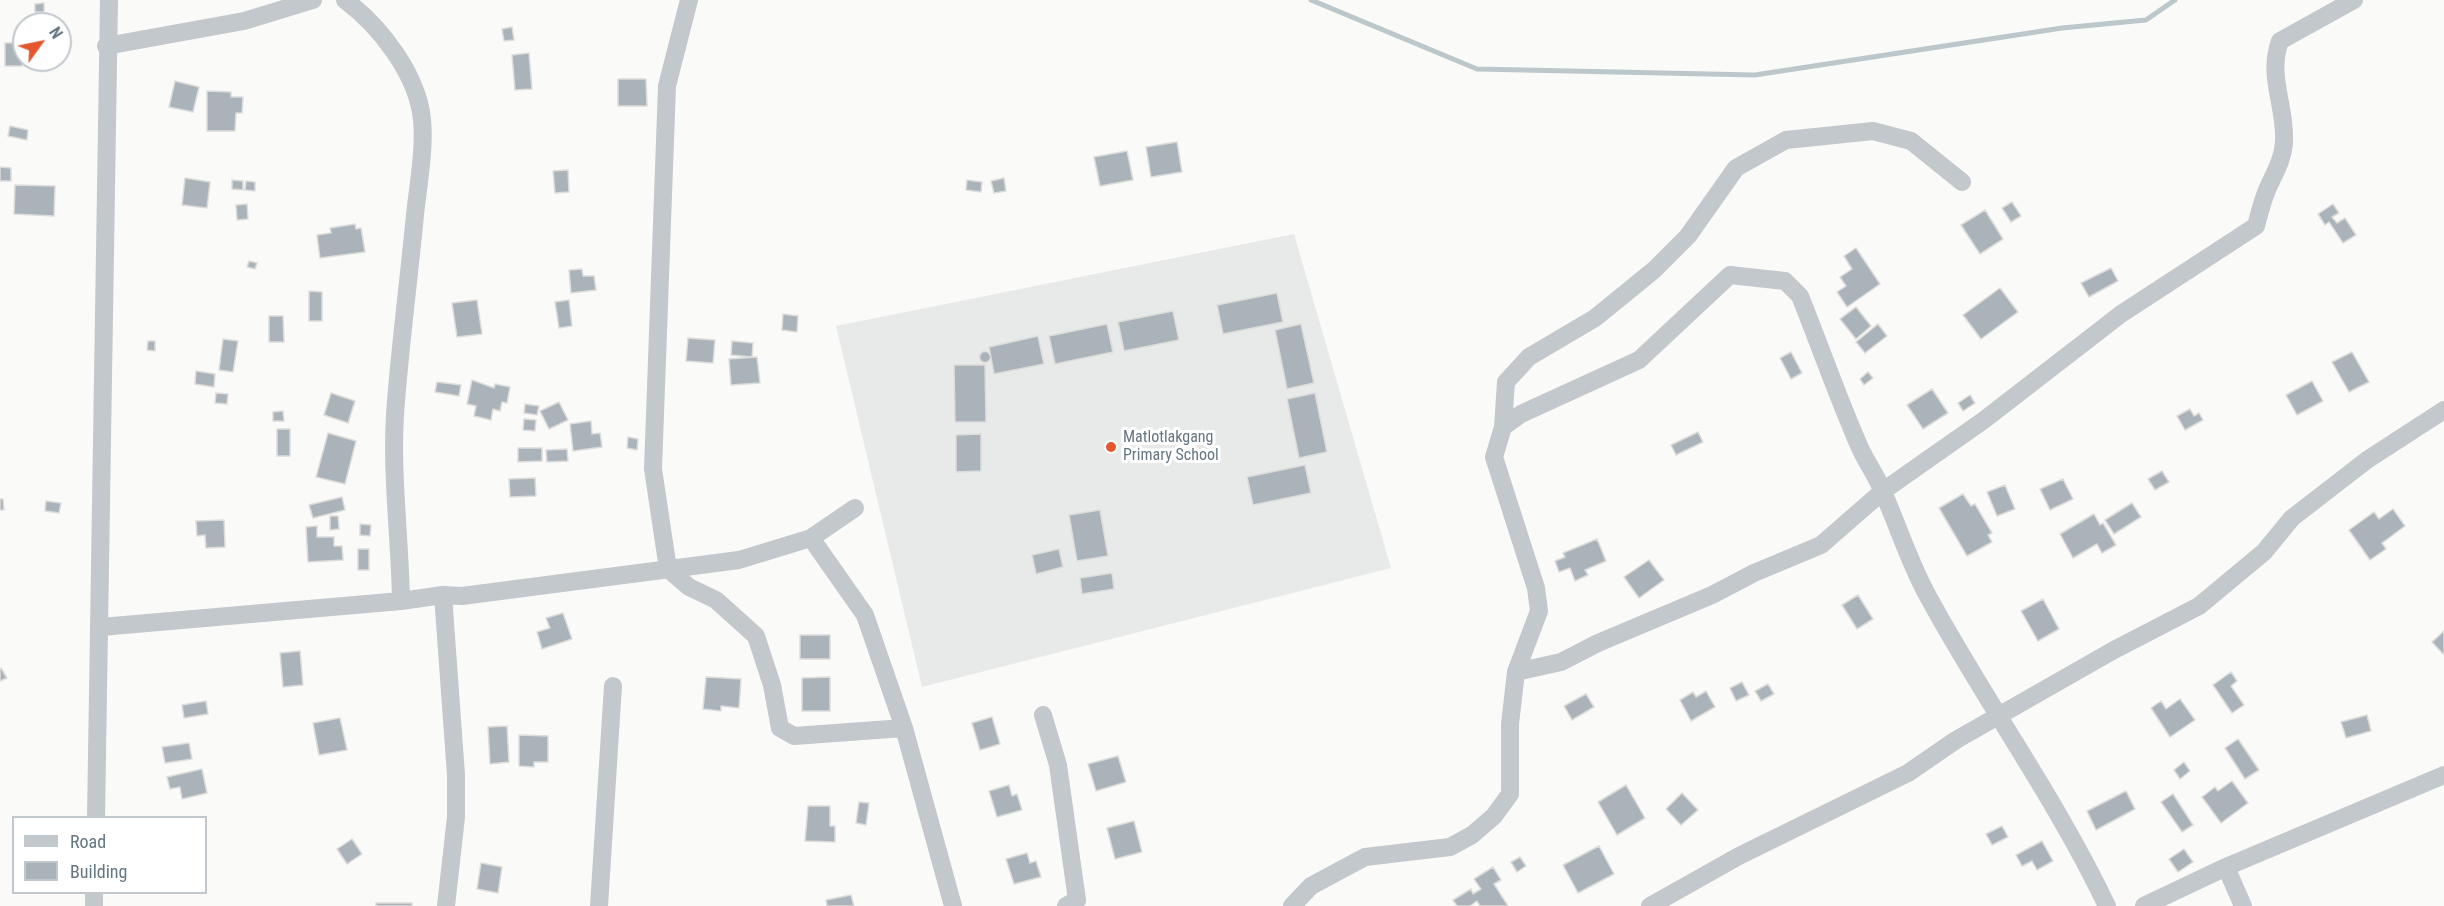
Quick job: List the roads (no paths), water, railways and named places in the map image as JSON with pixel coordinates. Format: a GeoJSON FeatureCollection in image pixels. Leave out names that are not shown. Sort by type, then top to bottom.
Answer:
{"type":"FeatureCollection","features":[{"type":"Feature","properties":{"kind":"street"},"geometry":{"type":"LineString","coordinates":[[96,816],[101,627],[106,46],[109,0]]}},
{"type":"Feature","properties":{"kind":"street"},"geometry":{"type":"LineString","coordinates":[[106,46],[244,21],[313,0]]}},
{"type":"Feature","properties":{"kind":"street"},"geometry":{"type":"LineString","coordinates":[[345,0],[364,14],[406,68],[422,119],[417,194],[396,404],[394,495],[400,539],[401,601]]}},
{"type":"Feature","properties":{"kind":"street"},"geometry":{"type":"LineString","coordinates":[[689,0],[667,86],[653,469],[668,569],[689,587],[716,600],[756,636],[772,685],[780,728],[794,736],[903,728]]}},
{"type":"Feature","properties":{"kind":"street"},"geometry":{"type":"LineString","coordinates":[[1516,672],[1561,662],[1598,643],[1712,595],[1754,573],[1821,545],[1883,491],[1984,420],[2121,314],[2256,226],[2266,191],[2278,168],[2284,145],[2284,124],[2274,72],[2275,54],[2280,40],[2354,0]]}},
{"type":"Feature","properties":{"kind":"street"},"geometry":{"type":"LineString","coordinates":[[1292,906],[1311,886],[1365,857],[1450,848],[1472,835],[1494,816],[1510,794],[1510,724],[1516,672],[1539,611],[1536,588],[1494,457],[1503,427],[1506,382],[1529,357],[1595,318],[1654,270],[1688,236],[1736,168],[1786,140],[1874,131],[1911,141],[1962,182]]}},
{"type":"Feature","properties":{"kind":"street"},"geometry":{"type":"LineString","coordinates":[[1503,427],[1521,414],[1639,360],[1730,275],[1785,281],[1800,296],[1860,449],[1883,491],[1901,539],[1928,597],[2043,786],[2107,906]]}},
{"type":"Feature","properties":{"kind":"street"},"geometry":{"type":"LineString","coordinates":[[1650,906],[1739,856],[1908,773],[1956,740],[2114,650],[2199,606],[2264,552],[2292,518],[2367,460],[2444,410]]}},
{"type":"Feature","properties":{"kind":"street"},"geometry":{"type":"LineString","coordinates":[[101,627],[401,601],[443,595],[462,596],[739,560],[811,538],[855,508]]}},
{"type":"Feature","properties":{"kind":"street"},"geometry":{"type":"LineString","coordinates":[[811,538],[865,615],[903,728],[953,906]]}},
{"type":"Feature","properties":{"kind":"street"},"geometry":{"type":"LineString","coordinates":[[443,595],[456,775],[456,817],[446,906]]}},
{"type":"Feature","properties":{"kind":"street"},"geometry":{"type":"LineString","coordinates":[[599,906],[613,686]]}},
{"type":"Feature","properties":{"kind":"street"},"geometry":{"type":"LineString","coordinates":[[1043,715],[1058,765],[1077,900],[1066,906]]}},
{"type":"Feature","properties":{"kind":"street"},"geometry":{"type":"LineString","coordinates":[[2144,906],[2226,867],[2444,775]]}},
{"type":"Feature","properties":{"kind":"street"},"geometry":{"type":"LineString","coordinates":[[2226,867],[2242,906]]}},
{"type":"Feature","properties":{"kind":"waterway"},"geometry":{"type":"LineString","coordinates":[[1311,0],[1477,69],[1755,75],[2062,28],[2146,20],[2175,0]]}},
{"type":"Feature","properties":{"kind":"place","name":"Matlotlakgang Primary School"},"geometry":{"type":"Point","coordinates":[1111,447]}}]}
